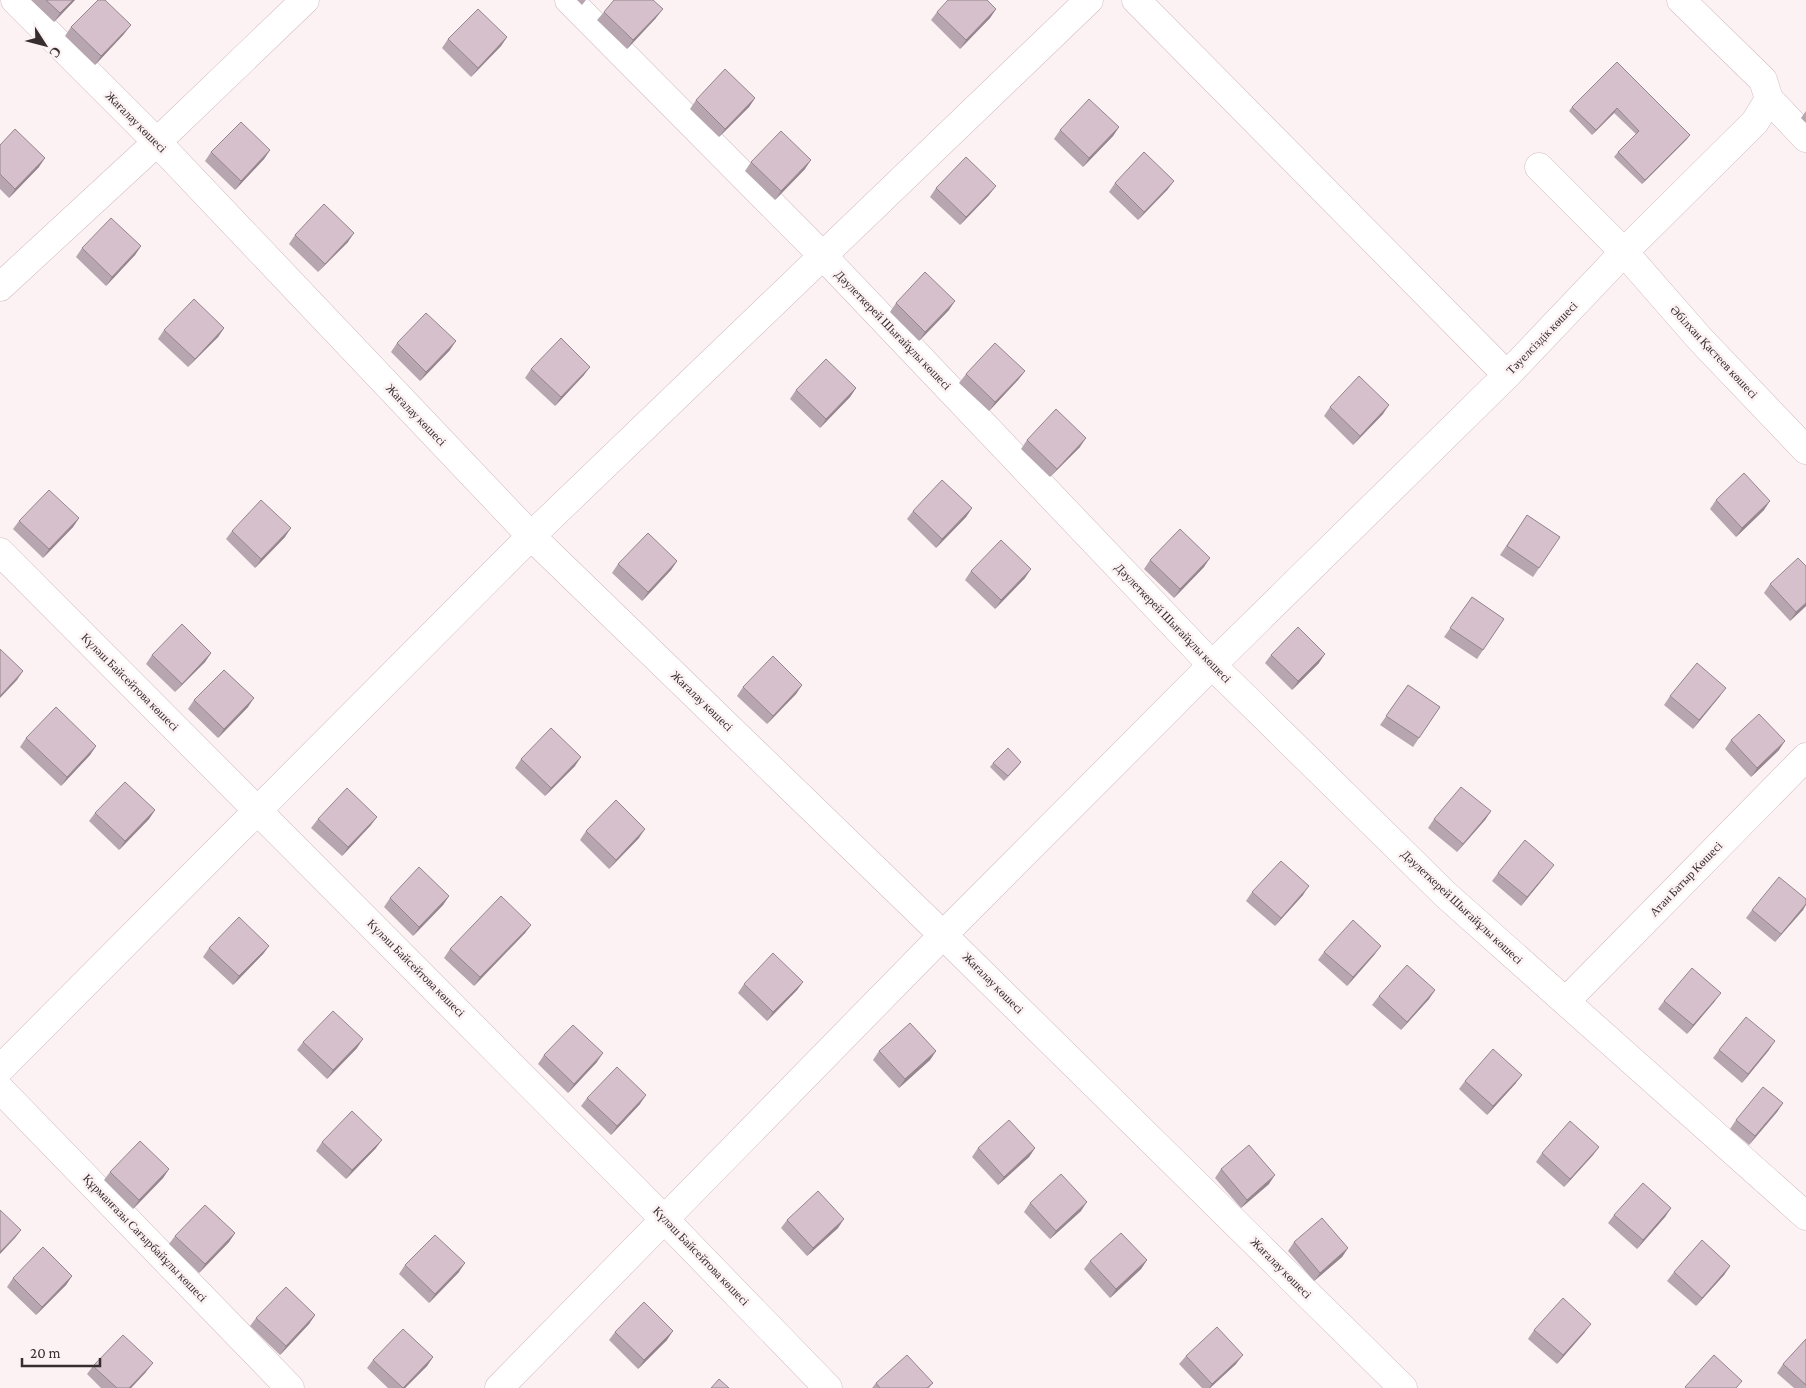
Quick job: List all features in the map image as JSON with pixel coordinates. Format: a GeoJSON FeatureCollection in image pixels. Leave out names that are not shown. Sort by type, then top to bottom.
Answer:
{"type":"FeatureCollection","features":[{"type":"Feature","properties":{"kind":"street","name":"Жағалау көшесі"},"geometry":{"type":"LineString","coordinates":[[16,0],[157,142],[531,536],[943,935],[1403,1388]]}},
{"type":"Feature","properties":{"kind":"street"},"geometry":{"type":"LineString","coordinates":[[0,287],[157,142],[305,0]]}},
{"type":"Feature","properties":{"kind":"street","name":"Дәулеткерей Шығайұлы көшесі"},"geometry":{"type":"LineString","coordinates":[[569,0],[822,255],[1212,665],[1446,896],[1806,1216]]}},
{"type":"Feature","properties":{"kind":"street"},"geometry":{"type":"LineString","coordinates":[[0,1068],[531,536],[1089,0]]}},
{"type":"Feature","properties":{"kind":"street"},"geometry":{"type":"LineString","coordinates":[[1136,0],[1507,375]]}},
{"type":"Feature","properties":{"kind":"street"},"geometry":{"type":"LineString","coordinates":[[1681,0],[1763,80],[1769,99],[1806,138]]}},
{"type":"Feature","properties":{"kind":"street","name":"Тәуелсіздік көшесі"},"geometry":{"type":"LineString","coordinates":[[499,1388],[943,935],[1212,665],[1507,375],[1624,252],[1755,122],[1769,99]]}},
{"type":"Feature","properties":{"kind":"street","name":"Әбілхан Қастеев көшесі"},"geometry":{"type":"LineString","coordinates":[[1539,167],[1624,252],[1700,339],[1806,450]]}},
{"type":"Feature","properties":{"kind":"street","name":"Күләш Байсейтова көшесі"},"geometry":{"type":"LineString","coordinates":[[0,552],[258,809],[665,1220],[828,1388]]}},
{"type":"Feature","properties":{"kind":"street","name":"Атан Батыр Көшесі"},"geometry":{"type":"LineString","coordinates":[[1566,1001],[1806,757]]}},
{"type":"Feature","properties":{"kind":"street","name":"Құрманғазы Сағырбайұлы көшесі"},"geometry":{"type":"LineString","coordinates":[[0,1089],[290,1388]]}},
{"type":"Feature","properties":{"kind":"building"},"geometry":{"type":"Polygon","coordinates":[[[46,0],[73,0],[60,13],[46,0]]]}},
{"type":"Feature","properties":{"kind":"building"},"geometry":{"type":"Polygon","coordinates":[[[98,0],[105,0],[131,25],[101,56],[71,27],[98,0]]]}},
{"type":"Feature","properties":{"kind":"building"},"geometry":{"type":"Polygon","coordinates":[[[614,0],[653,0],[663,9],[633,40],[604,12],[614,0]]]}},
{"type":"Feature","properties":{"kind":"building"},"geometry":{"type":"Polygon","coordinates":[[[948,0],[987,0],[996,9],[966,40],[937,12],[948,0]]]}},
{"type":"Feature","properties":{"kind":"building"},"geometry":{"type":"Polygon","coordinates":[[[478,9],[507,37],[478,68],[448,39],[478,9]]]}},
{"type":"Feature","properties":{"kind":"building"},"geometry":{"type":"Polygon","coordinates":[[[1617,62],[1690,135],[1645,180],[1618,152],[1639,131],[1617,108],[1596,130],[1572,107],[1617,62]]]}},
{"type":"Feature","properties":{"kind":"building"},"geometry":{"type":"Polygon","coordinates":[[[725,69],[755,98],[725,129],[696,100],[725,69]]]}},
{"type":"Feature","properties":{"kind":"building"},"geometry":{"type":"Polygon","coordinates":[[[1089,99],[1119,127],[1089,158],[1060,130],[1089,99]]]}},
{"type":"Feature","properties":{"kind":"building"},"geometry":{"type":"Polygon","coordinates":[[[241,122],[270,150],[241,181],[211,152],[241,122]]]}},
{"type":"Feature","properties":{"kind":"building"},"geometry":{"type":"Polygon","coordinates":[[[15,129],[45,158],[15,189],[0,174],[0,145],[15,129]]]}},
{"type":"Feature","properties":{"kind":"building"},"geometry":{"type":"Polygon","coordinates":[[[781,131],[811,160],[781,191],[751,162],[781,131]]]}},
{"type":"Feature","properties":{"kind":"building"},"geometry":{"type":"Polygon","coordinates":[[[1144,152],[1174,181],[1144,212],[1115,183],[1144,152]]]}},
{"type":"Feature","properties":{"kind":"building"},"geometry":{"type":"Polygon","coordinates":[[[966,157],[996,186],[966,217],[936,188],[966,157]]]}},
{"type":"Feature","properties":{"kind":"building"},"geometry":{"type":"Polygon","coordinates":[[[324,204],[354,233],[325,264],[295,235],[324,204]]]}},
{"type":"Feature","properties":{"kind":"building"},"geometry":{"type":"Polygon","coordinates":[[[111,218],[141,246],[112,277],[82,248],[111,218]]]}},
{"type":"Feature","properties":{"kind":"building"},"geometry":{"type":"Polygon","coordinates":[[[925,272],[955,301],[925,332],[896,303],[925,272]]]}},
{"type":"Feature","properties":{"kind":"building"},"geometry":{"type":"Polygon","coordinates":[[[194,299],[224,328],[195,359],[164,330],[194,299]]]}},
{"type":"Feature","properties":{"kind":"building"},"geometry":{"type":"Polygon","coordinates":[[[426,313],[456,341],[426,372],[397,343],[426,313]]]}},
{"type":"Feature","properties":{"kind":"building"},"geometry":{"type":"Polygon","coordinates":[[[561,338],[590,367],[561,397],[531,369],[561,338]]]}},
{"type":"Feature","properties":{"kind":"building"},"geometry":{"type":"Polygon","coordinates":[[[995,343],[1025,371],[995,402],[966,374],[995,343]]]}},
{"type":"Feature","properties":{"kind":"building"},"geometry":{"type":"Polygon","coordinates":[[[826,359],[856,388],[826,419],[796,390],[826,359]]]}},
{"type":"Feature","properties":{"kind":"building"},"geometry":{"type":"Polygon","coordinates":[[[1359,376],[1389,405],[1360,436],[1330,407],[1359,376]]]}},
{"type":"Feature","properties":{"kind":"building"},"geometry":{"type":"Polygon","coordinates":[[[1056,409],[1086,438],[1057,469],[1027,440],[1056,409]]]}},
{"type":"Feature","properties":{"kind":"building"},"geometry":{"type":"Polygon","coordinates":[[[1744,473],[1770,501],[1742,528],[1716,500],[1744,473]]]}},
{"type":"Feature","properties":{"kind":"building"},"geometry":{"type":"Polygon","coordinates":[[[942,480],[972,508],[942,539],[913,511],[942,480]]]}},
{"type":"Feature","properties":{"kind":"building"},"geometry":{"type":"Polygon","coordinates":[[[49,490],[79,518],[49,549],[19,521],[49,490]]]}},
{"type":"Feature","properties":{"kind":"building"},"geometry":{"type":"Polygon","coordinates":[[[261,500],[291,528],[261,559],[232,531],[261,500]]]}},
{"type":"Feature","properties":{"kind":"building"},"geometry":{"type":"Polygon","coordinates":[[[1527,515],[1560,537],[1539,568],[1507,546],[1527,515]]]}},
{"type":"Feature","properties":{"kind":"building"},"geometry":{"type":"Polygon","coordinates":[[[1180,529],[1210,558],[1180,589],[1150,560],[1180,529]]]}},
{"type":"Feature","properties":{"kind":"building"},"geometry":{"type":"Polygon","coordinates":[[[648,533],[677,561],[648,592],[618,564],[648,533]]]}},
{"type":"Feature","properties":{"kind":"building"},"geometry":{"type":"Polygon","coordinates":[[[1001,540],[1031,569],[1001,600],[971,571],[1001,540]]]}},
{"type":"Feature","properties":{"kind":"building"},"geometry":{"type":"Polygon","coordinates":[[[1798,558],[1806,566],[1806,603],[1796,612],[1770,584],[1798,558]]]}},
{"type":"Feature","properties":{"kind":"building"},"geometry":{"type":"Polygon","coordinates":[[[1472,597],[1504,619],[1483,650],[1450,628],[1472,597]]]}},
{"type":"Feature","properties":{"kind":"building"},"geometry":{"type":"Polygon","coordinates":[[[182,624],[211,653],[182,684],[152,655],[182,624]]]}},
{"type":"Feature","properties":{"kind":"building"},"geometry":{"type":"Polygon","coordinates":[[[1298,627],[1325,654],[1298,681],[1271,655],[1298,627]]]}},
{"type":"Feature","properties":{"kind":"building"},"geometry":{"type":"Polygon","coordinates":[[[0,649],[23,671],[0,696],[0,649]]]}},
{"type":"Feature","properties":{"kind":"building"},"geometry":{"type":"Polygon","coordinates":[[[773,656],[802,685],[773,716],[743,687],[773,656]]]}},
{"type":"Feature","properties":{"kind":"building"},"geometry":{"type":"Polygon","coordinates":[[[1697,663],[1726,688],[1699,720],[1670,696],[1697,663]]]}},
{"type":"Feature","properties":{"kind":"building"},"geometry":{"type":"Polygon","coordinates":[[[224,670],[254,698],[224,729],[194,700],[224,670]]]}},
{"type":"Feature","properties":{"kind":"building"},"geometry":{"type":"Polygon","coordinates":[[[1408,685],[1440,707],[1419,738],[1386,716],[1408,685]]]}},
{"type":"Feature","properties":{"kind":"building"},"geometry":{"type":"Polygon","coordinates":[[[56,707],[96,746],[67,777],[26,738],[56,707]]]}},
{"type":"Feature","properties":{"kind":"building"},"geometry":{"type":"Polygon","coordinates":[[[1759,714],[1785,741],[1757,768],[1731,740],[1759,714]]]}},
{"type":"Feature","properties":{"kind":"building"},"geometry":{"type":"Polygon","coordinates":[[[551,728],[581,757],[551,788],[521,759],[551,728]]]}},
{"type":"Feature","properties":{"kind":"building"},"geometry":{"type":"Polygon","coordinates":[[[1008,748],[1021,762],[1008,776],[993,763],[1008,748]]]}},
{"type":"Feature","properties":{"kind":"building"},"geometry":{"type":"Polygon","coordinates":[[[125,782],[155,810],[125,841],[95,813],[125,782]]]}},
{"type":"Feature","properties":{"kind":"building"},"geometry":{"type":"Polygon","coordinates":[[[1461,787],[1491,811],[1463,844],[1434,819],[1461,787]]]}},
{"type":"Feature","properties":{"kind":"building"},"geometry":{"type":"Polygon","coordinates":[[[347,788],[377,817],[348,847],[318,819],[347,788]]]}},
{"type":"Feature","properties":{"kind":"building"},"geometry":{"type":"Polygon","coordinates":[[[616,800],[645,829],[616,860],[586,831],[616,800]]]}},
{"type":"Feature","properties":{"kind":"building"},"geometry":{"type":"Polygon","coordinates":[[[1525,840],[1554,865],[1527,897],[1498,873],[1525,840]]]}},
{"type":"Feature","properties":{"kind":"building"},"geometry":{"type":"Polygon","coordinates":[[[1281,861],[1309,886],[1281,918],[1252,892],[1281,861]]]}},
{"type":"Feature","properties":{"kind":"building"},"geometry":{"type":"Polygon","coordinates":[[[419,867],[449,896],[419,927],[390,898],[419,867]]]}},
{"type":"Feature","properties":{"kind":"building"},"geometry":{"type":"Polygon","coordinates":[[[1779,877],[1806,899],[1806,904],[1781,934],[1752,910],[1779,877]]]}},
{"type":"Feature","properties":{"kind":"building"},"geometry":{"type":"Polygon","coordinates":[[[501,896],[531,925],[480,977],[450,949],[501,896]]]}},
{"type":"Feature","properties":{"kind":"building"},"geometry":{"type":"Polygon","coordinates":[[[239,917],[269,946],[239,976],[209,948],[239,917]]]}},
{"type":"Feature","properties":{"kind":"building"},"geometry":{"type":"Polygon","coordinates":[[[1353,920],[1381,946],[1353,977],[1324,952],[1353,920]]]}},
{"type":"Feature","properties":{"kind":"building"},"geometry":{"type":"Polygon","coordinates":[[[773,953],[803,982],[773,1012],[744,984],[773,953]]]}},
{"type":"Feature","properties":{"kind":"building"},"geometry":{"type":"Polygon","coordinates":[[[1407,965],[1435,990],[1407,1022],[1379,996],[1407,965]]]}},
{"type":"Feature","properties":{"kind":"building"},"geometry":{"type":"Polygon","coordinates":[[[1692,968],[1721,993],[1693,1025],[1664,1001],[1692,968]]]}},
{"type":"Feature","properties":{"kind":"building"},"geometry":{"type":"Polygon","coordinates":[[[333,1011],[363,1039],[333,1070],[303,1042],[333,1011]]]}},
{"type":"Feature","properties":{"kind":"building"},"geometry":{"type":"Polygon","coordinates":[[[1746,1017],[1775,1041],[1748,1074],[1719,1050],[1746,1017]]]}},
{"type":"Feature","properties":{"kind":"building"},"geometry":{"type":"Polygon","coordinates":[[[910,1023],[936,1051],[905,1079],[879,1051],[910,1023]]]}},
{"type":"Feature","properties":{"kind":"building"},"geometry":{"type":"Polygon","coordinates":[[[573,1025],[603,1053],[574,1084],[544,1055],[573,1025]]]}},
{"type":"Feature","properties":{"kind":"building"},"geometry":{"type":"Polygon","coordinates":[[[1493,1049],[1522,1075],[1493,1106],[1465,1081],[1493,1049]]]}},
{"type":"Feature","properties":{"kind":"building"},"geometry":{"type":"Polygon","coordinates":[[[617,1067],[646,1095],[617,1126],[587,1098],[617,1067]]]}},
{"type":"Feature","properties":{"kind":"building"},"geometry":{"type":"Polygon","coordinates":[[[1763,1087],[1783,1103],[1755,1136],[1736,1120],[1763,1087]]]}},
{"type":"Feature","properties":{"kind":"building"},"geometry":{"type":"Polygon","coordinates":[[[352,1111],[382,1140],[352,1170],[322,1142],[352,1111]]]}},
{"type":"Feature","properties":{"kind":"building"},"geometry":{"type":"Polygon","coordinates":[[[1009,1120],[1035,1148],[1004,1177],[978,1148],[1009,1120]]]}},
{"type":"Feature","properties":{"kind":"building"},"geometry":{"type":"Polygon","coordinates":[[[1570,1121],[1599,1147],[1570,1179],[1542,1153],[1570,1121]]]}},
{"type":"Feature","properties":{"kind":"building"},"geometry":{"type":"Polygon","coordinates":[[[140,1141],[169,1169],[139,1200],[110,1172],[140,1141]]]}},
{"type":"Feature","properties":{"kind":"building"},"geometry":{"type":"Polygon","coordinates":[[[1249,1145],[1275,1175],[1247,1200],[1221,1169],[1249,1145]]]}},
{"type":"Feature","properties":{"kind":"building"},"geometry":{"type":"Polygon","coordinates":[[[1061,1174],[1087,1202],[1056,1231],[1030,1203],[1061,1174]]]}},
{"type":"Feature","properties":{"kind":"building"},"geometry":{"type":"Polygon","coordinates":[[[1643,1183],[1671,1208],[1643,1240],[1614,1215],[1643,1183]]]}},
{"type":"Feature","properties":{"kind":"building"},"geometry":{"type":"Polygon","coordinates":[[[818,1191],[844,1219],[813,1248],[787,1220],[818,1191]]]}},
{"type":"Feature","properties":{"kind":"building"},"geometry":{"type":"Polygon","coordinates":[[[205,1205],[235,1233],[205,1264],[175,1236],[205,1205]]]}},
{"type":"Feature","properties":{"kind":"building"},"geometry":{"type":"Polygon","coordinates":[[[0,1210],[21,1230],[0,1252],[0,1210]]]}},
{"type":"Feature","properties":{"kind":"building"},"geometry":{"type":"Polygon","coordinates":[[[1322,1218],[1348,1248],[1320,1273],[1294,1242],[1322,1218]]]}},
{"type":"Feature","properties":{"kind":"building"},"geometry":{"type":"Polygon","coordinates":[[[1121,1233],[1147,1260],[1116,1289],[1090,1261],[1121,1233]]]}},
{"type":"Feature","properties":{"kind":"building"},"geometry":{"type":"Polygon","coordinates":[[[435,1235],[465,1263],[435,1294],[405,1265],[435,1235]]]}},
{"type":"Feature","properties":{"kind":"building"},"geometry":{"type":"Polygon","coordinates":[[[1702,1240],[1730,1266],[1702,1298],[1674,1272],[1702,1240]]]}},
{"type":"Feature","properties":{"kind":"building"},"geometry":{"type":"Polygon","coordinates":[[[43,1247],[72,1276],[42,1307],[13,1278],[43,1247]]]}},
{"type":"Feature","properties":{"kind":"building"},"geometry":{"type":"Polygon","coordinates":[[[286,1287],[315,1315],[286,1346],[256,1318],[286,1287]]]}},
{"type":"Feature","properties":{"kind":"building"},"geometry":{"type":"Polygon","coordinates":[[[1563,1298],[1591,1324],[1563,1355],[1534,1330],[1563,1298]]]}},
{"type":"Feature","properties":{"kind":"building"},"geometry":{"type":"Polygon","coordinates":[[[644,1302],[673,1331],[644,1360],[615,1332],[644,1302]]]}},
{"type":"Feature","properties":{"kind":"building"},"geometry":{"type":"Polygon","coordinates":[[[1217,1327],[1243,1355],[1212,1384],[1186,1356],[1217,1327]]]}},
{"type":"Feature","properties":{"kind":"building"},"geometry":{"type":"Polygon","coordinates":[[[403,1329],[433,1357],[403,1388],[373,1360],[403,1329]]]}},
{"type":"Feature","properties":{"kind":"building"},"geometry":{"type":"Polygon","coordinates":[[[123,1335],[153,1363],[129,1388],[117,1388],[93,1366],[123,1335]]]}},
{"type":"Feature","properties":{"kind":"building"},"geometry":{"type":"Polygon","coordinates":[[[1806,1339],[1806,1385],[1783,1364],[1806,1339]]]}},
{"type":"Feature","properties":{"kind":"building"},"geometry":{"type":"Polygon","coordinates":[[[907,1355],[933,1383],[927,1388],[880,1388],[876,1383],[907,1355]]]}},
{"type":"Feature","properties":{"kind":"building"},"geometry":{"type":"Polygon","coordinates":[[[1714,1355],[1742,1381],[1736,1388],[1686,1388],[1685,1387],[1714,1355]]]}},
{"type":"Feature","properties":{"kind":"building"},"geometry":{"type":"Polygon","coordinates":[[[719,1379],[729,1388],[711,1388],[719,1379]]]}}]}
